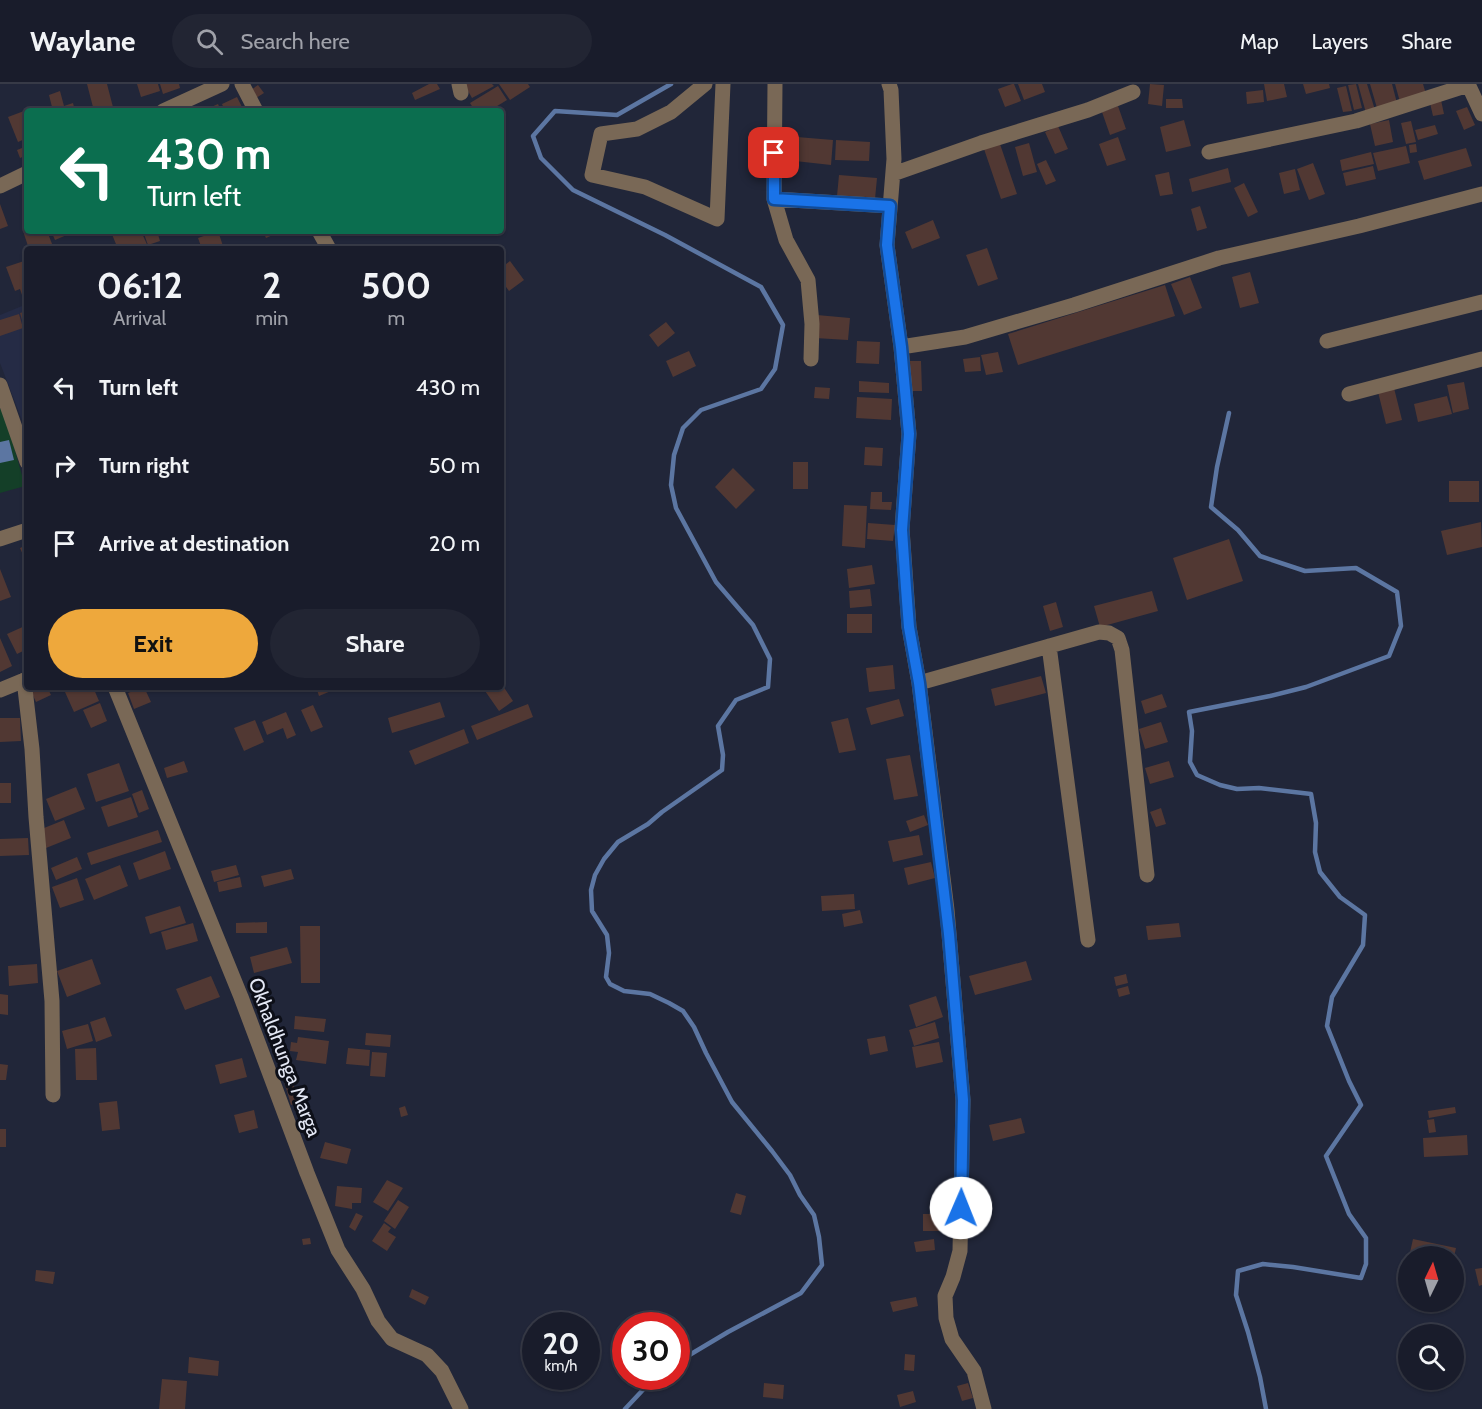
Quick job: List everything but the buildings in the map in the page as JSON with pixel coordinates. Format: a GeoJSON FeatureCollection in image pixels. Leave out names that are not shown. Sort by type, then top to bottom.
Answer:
{"type":"FeatureCollection","features":[{"type":"Feature","properties":{"kind":"street"},"geometry":{"type":"LineString","coordinates":[[170,108],[222,84]]}},
{"type":"Feature","properties":{"kind":"street"},"geometry":{"type":"LineString","coordinates":[[242,84],[254,108]]}},
{"type":"Feature","properties":{"kind":"street"},"geometry":{"type":"LineString","coordinates":[[705,84],[671,112],[637,129],[601,134],[592,175],[645,187],[717,219],[723,84]]}},
{"type":"Feature","properties":{"kind":"street"},"geometry":{"type":"LineString","coordinates":[[776,84],[774,199],[786,240],[808,280],[813,324],[811,359]]}},
{"type":"Feature","properties":{"kind":"street"},"geometry":{"type":"LineString","coordinates":[[889,84],[893,136],[887,245],[901,347],[909,434],[902,530],[909,627],[919,683],[947,910],[963,1100],[960,1251],[945,1296],[946,1318],[952,1339],[974,1371],[984,1409]]}},
{"type":"Feature","properties":{"kind":"street"},"geometry":{"type":"LineString","coordinates":[[1209,152],[1356,121],[1468,84],[1482,114]]}},
{"type":"Feature","properties":{"kind":"street"},"geometry":{"type":"LineString","coordinates":[[892,174],[1088,110],[1132,92]]}},
{"type":"Feature","properties":{"kind":"street"},"geometry":{"type":"LineString","coordinates":[[0,186],[24,174]]}},
{"type":"Feature","properties":{"kind":"street"},"geometry":{"type":"LineString","coordinates":[[901,347],[965,337],[1074,305],[1219,258],[1359,226],[1482,194]]}},
{"type":"Feature","properties":{"kind":"street"},"geometry":{"type":"LineString","coordinates":[[774,199],[890,206]]}},
{"type":"Feature","properties":{"kind":"street"},"geometry":{"type":"LineString","coordinates":[[1327,341],[1482,302]]}},
{"type":"Feature","properties":{"kind":"street"},"geometry":{"type":"LineString","coordinates":[[1349,394],[1482,359]]}},
{"type":"Feature","properties":{"kind":"street"},"geometry":{"type":"LineString","coordinates":[[0,385],[24,453]]}},
{"type":"Feature","properties":{"kind":"street"},"geometry":{"type":"LineString","coordinates":[[0,539],[24,531]]}},
{"type":"Feature","properties":{"kind":"street"},"geometry":{"type":"LineString","coordinates":[[919,683],[1099,632],[1109,633],[1118,638],[1122,650],[1147,875]]}},
{"type":"Feature","properties":{"kind":"street"},"geometry":{"type":"LineString","coordinates":[[1049,646],[1088,940]]}},
{"type":"Feature","properties":{"kind":"street"},"geometry":{"type":"LineString","coordinates":[[0,690],[24,681]]}},
{"type":"Feature","properties":{"kind":"street"},"geometry":{"type":"LineString","coordinates":[[27,690],[52,1001],[53,1095]]}},
{"type":"Feature","properties":{"kind":"street","name":"Okhaldhunga Marga"},"geometry":{"type":"LineString","coordinates":[[116,690],[240,997],[338,1250],[363,1289],[378,1321],[392,1339],[427,1355],[442,1371],[461,1409]]}},
{"type":"Feature","properties":{"kind":"shaded area"},"geometry":{"type":"Polygon","coordinates":[[[24,305],[24,425],[0,363],[0,315],[24,305]]]}},
{"type":"Feature","properties":{"kind":"shaded area"},"geometry":{"type":"Polygon","coordinates":[[[9,440],[14,460],[0,463],[0,442],[9,440]]]}},
{"type":"Feature","properties":{"kind":"green space"},"geometry":{"type":"Polygon","coordinates":[[[3,408],[24,486],[0,493],[0,409],[3,408]]]}},
{"type":"Feature","properties":{"kind":"waterway"},"geometry":{"type":"LineString","coordinates":[[671,84],[617,115],[555,111],[533,136],[541,158],[573,190],[665,235],[761,287],[783,325],[775,369],[761,389],[701,410],[683,428],[674,455],[671,485],[676,508],[716,582],[753,625],[770,659],[768,687],[736,700],[718,726],[723,755],[722,770],[648,824],[618,842],[604,859],[595,875],[591,890],[592,911],[607,935],[609,953],[606,977],[610,984],[624,991],[650,994],[683,1011],[694,1027],[732,1102],[790,1175],[814,1215],[819,1237],[822,1265],[801,1293],[690,1355]]}},
{"type":"Feature","properties":{"kind":"waterway"},"geometry":{"type":"LineString","coordinates":[[1229,413],[1211,507],[1238,530],[1260,556],[1305,571],[1356,568],[1397,592],[1401,626],[1389,656],[1306,687],[1189,712],[1192,731],[1190,762],[1197,775],[1220,785],[1237,789],[1259,788],[1311,794],[1316,823],[1315,852],[1320,872],[1340,897],[1365,915],[1363,945],[1332,997],[1327,1026],[1361,1105],[1326,1156],[1349,1214],[1366,1238],[1366,1264],[1361,1278],[1263,1264],[1238,1271],[1236,1295],[1260,1377],[1266,1409]]}},
{"type":"Feature","properties":{"kind":"waterway"},"geometry":{"type":"LineString","coordinates":[[625,1409],[643,1390]]}},
{"type":"Feature","properties":{"kind":"route"},"geometry":{"type":"LineString","coordinates":[[774,153],[774,199],[890,206],[887,245],[901,347],[909,434],[902,530],[906,588],[909,627],[919,683],[949,934],[963,1100],[961,1208]]}}]}
